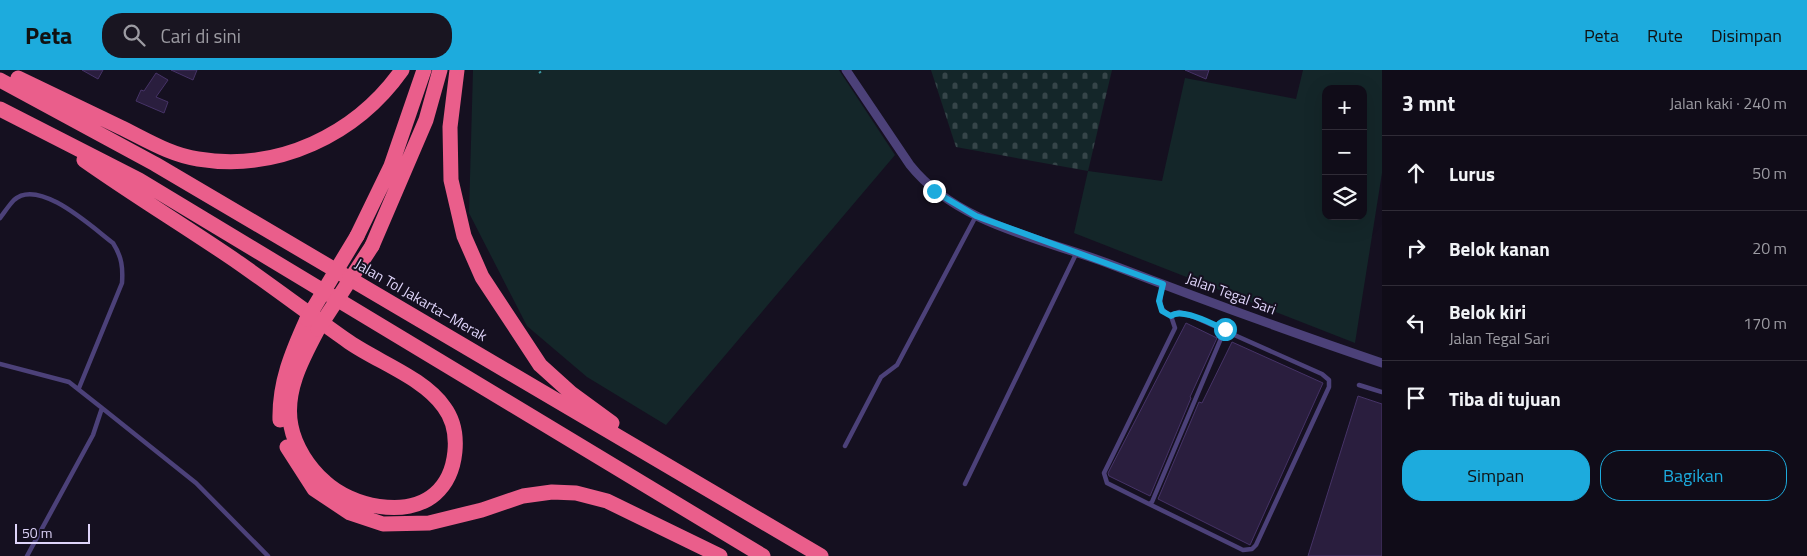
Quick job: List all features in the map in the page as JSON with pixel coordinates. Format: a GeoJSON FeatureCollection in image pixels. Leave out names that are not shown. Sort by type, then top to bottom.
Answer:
{"type":"FeatureCollection","features":[{"type":"Feature","properties":{"kind":"highway"},"geometry":{"type":"LineString","coordinates":[[0,70],[163,148],[198,159],[232,161],[295,152],[320,142],[342,129],[368,109],[402,70]]}},
{"type":"Feature","properties":{"kind":"highway"},"geometry":{"type":"LineString","coordinates":[[33,125],[152,208],[237,262],[352,343],[434,395],[445,407],[451,420],[456,446],[451,471],[436,494],[412,507],[387,509],[354,498],[325,483],[299,451],[291,426],[290,402],[312,324],[357,236],[391,166],[424,70]]}},
{"type":"Feature","properties":{"kind":"highway"},"geometry":{"type":"LineString","coordinates":[[440,70],[426,120],[372,246],[312,324],[289,358],[279,399],[281,428],[289,453],[314,489],[350,513],[382,524],[429,523],[482,510],[523,496],[552,492],[576,493],[606,502],[720,556]]}},
{"type":"Feature","properties":{"kind":"highway"},"geometry":{"type":"LineString","coordinates":[[457,70],[450,127],[451,180],[464,236],[482,277],[540,365],[571,393],[610,421],[825,556]]}},
{"type":"Feature","properties":{"kind":"highway","name":"Jalan Tol Jakarta–Merak"},"geometry":{"type":"LineString","coordinates":[[0,80],[155,164],[821,556]]}},
{"type":"Feature","properties":{"kind":"highway"},"geometry":{"type":"LineString","coordinates":[[0,109],[147,185],[763,556]]}},
{"type":"Feature","properties":{"kind":"street","name":"Jalan Tegal Sari"},"geometry":{"type":"LineString","coordinates":[[846,70],[922,180],[944,198],[976,216],[1076,254],[1382,363]]}},
{"type":"Feature","properties":{"kind":"lane"},"geometry":{"type":"LineString","coordinates":[[0,218],[15,199],[26,194],[38,194],[51,198],[114,243],[119,252],[123,265],[122,283],[78,388]]}},
{"type":"Feature","properties":{"kind":"lane"},"geometry":{"type":"LineString","coordinates":[[845,446],[881,377],[897,365],[976,216]]}},
{"type":"Feature","properties":{"kind":"lane"},"geometry":{"type":"LineString","coordinates":[[965,484],[1076,254]]}},
{"type":"Feature","properties":{"kind":"lane"},"geometry":{"type":"LineString","coordinates":[[1163,284],[1160,306],[1162,311],[1171,316],[1174,328],[1104,474],[1107,483],[1243,550],[1252,550],[1330,387],[1327,377],[1225,329],[1183,313],[1175,313],[1171,316]]}},
{"type":"Feature","properties":{"kind":"lane"},"geometry":{"type":"LineString","coordinates":[[1149,504],[1156,496],[1225,329]]}},
{"type":"Feature","properties":{"kind":"lane"},"geometry":{"type":"LineString","coordinates":[[0,364],[69,382],[78,388],[196,484],[268,556]]}},
{"type":"Feature","properties":{"kind":"lane"},"geometry":{"type":"LineString","coordinates":[[1359,386],[1382,392]]}},
{"type":"Feature","properties":{"kind":"lane"},"geometry":{"type":"LineString","coordinates":[[27,556],[93,435],[102,408]]}},
{"type":"Feature","properties":{"kind":"path"},"geometry":{"type":"LineString","coordinates":[[538,73],[543,70]]}},
{"type":"Feature","properties":{"kind":"green space"},"geometry":{"type":"Polygon","coordinates":[[[473,70],[839,70],[895,155],[666,425],[587,377],[527,326],[469,213],[473,70]]]}},
{"type":"Feature","properties":{"kind":"green space"},"geometry":{"type":"Polygon","coordinates":[[[931,70],[1112,70],[1088,171],[956,147],[931,70]]]}},
{"type":"Feature","properties":{"kind":"green space"},"geometry":{"type":"Polygon","coordinates":[[[1303,70],[1382,70],[1382,173],[1355,343],[1074,233],[1088,171],[1162,181],[1185,78],[1296,99],[1303,70]]]}},
{"type":"Feature","properties":{"kind":"building"},"geometry":{"type":"Polygon","coordinates":[[[82,70],[103,70],[98,79],[82,70]]]}},
{"type":"Feature","properties":{"kind":"building"},"geometry":{"type":"Polygon","coordinates":[[[171,70],[197,70],[193,80],[171,70]]]}},
{"type":"Feature","properties":{"kind":"building"},"geometry":{"type":"Polygon","coordinates":[[[1185,70],[1209,70],[1206,79],[1185,70]]]}},
{"type":"Feature","properties":{"kind":"building"},"geometry":{"type":"Polygon","coordinates":[[[156,73],[168,80],[156,97],[168,102],[164,113],[136,101],[141,90],[144,91],[156,73]]]}},
{"type":"Feature","properties":{"kind":"building"},"geometry":{"type":"Polygon","coordinates":[[[1186,323],[1217,338],[1190,397],[1150,496],[1109,476],[1108,473],[1186,323]]]}},
{"type":"Feature","properties":{"kind":"building"},"geometry":{"type":"Polygon","coordinates":[[[1232,342],[1323,383],[1250,545],[1158,499],[1199,402],[1202,403],[1232,342]]]}},
{"type":"Feature","properties":{"kind":"building"},"geometry":{"type":"Polygon","coordinates":[[[1358,396],[1382,404],[1382,556],[1308,556],[1358,396]]]}},
{"type":"Feature","properties":{"kind":"route"},"geometry":{"type":"LineString","coordinates":[[934,191],[976,216],[1076,254],[1094,258],[1163,284],[1159,301],[1162,311],[1171,316],[1179,312],[1183,313],[1225,329]]}}]}
